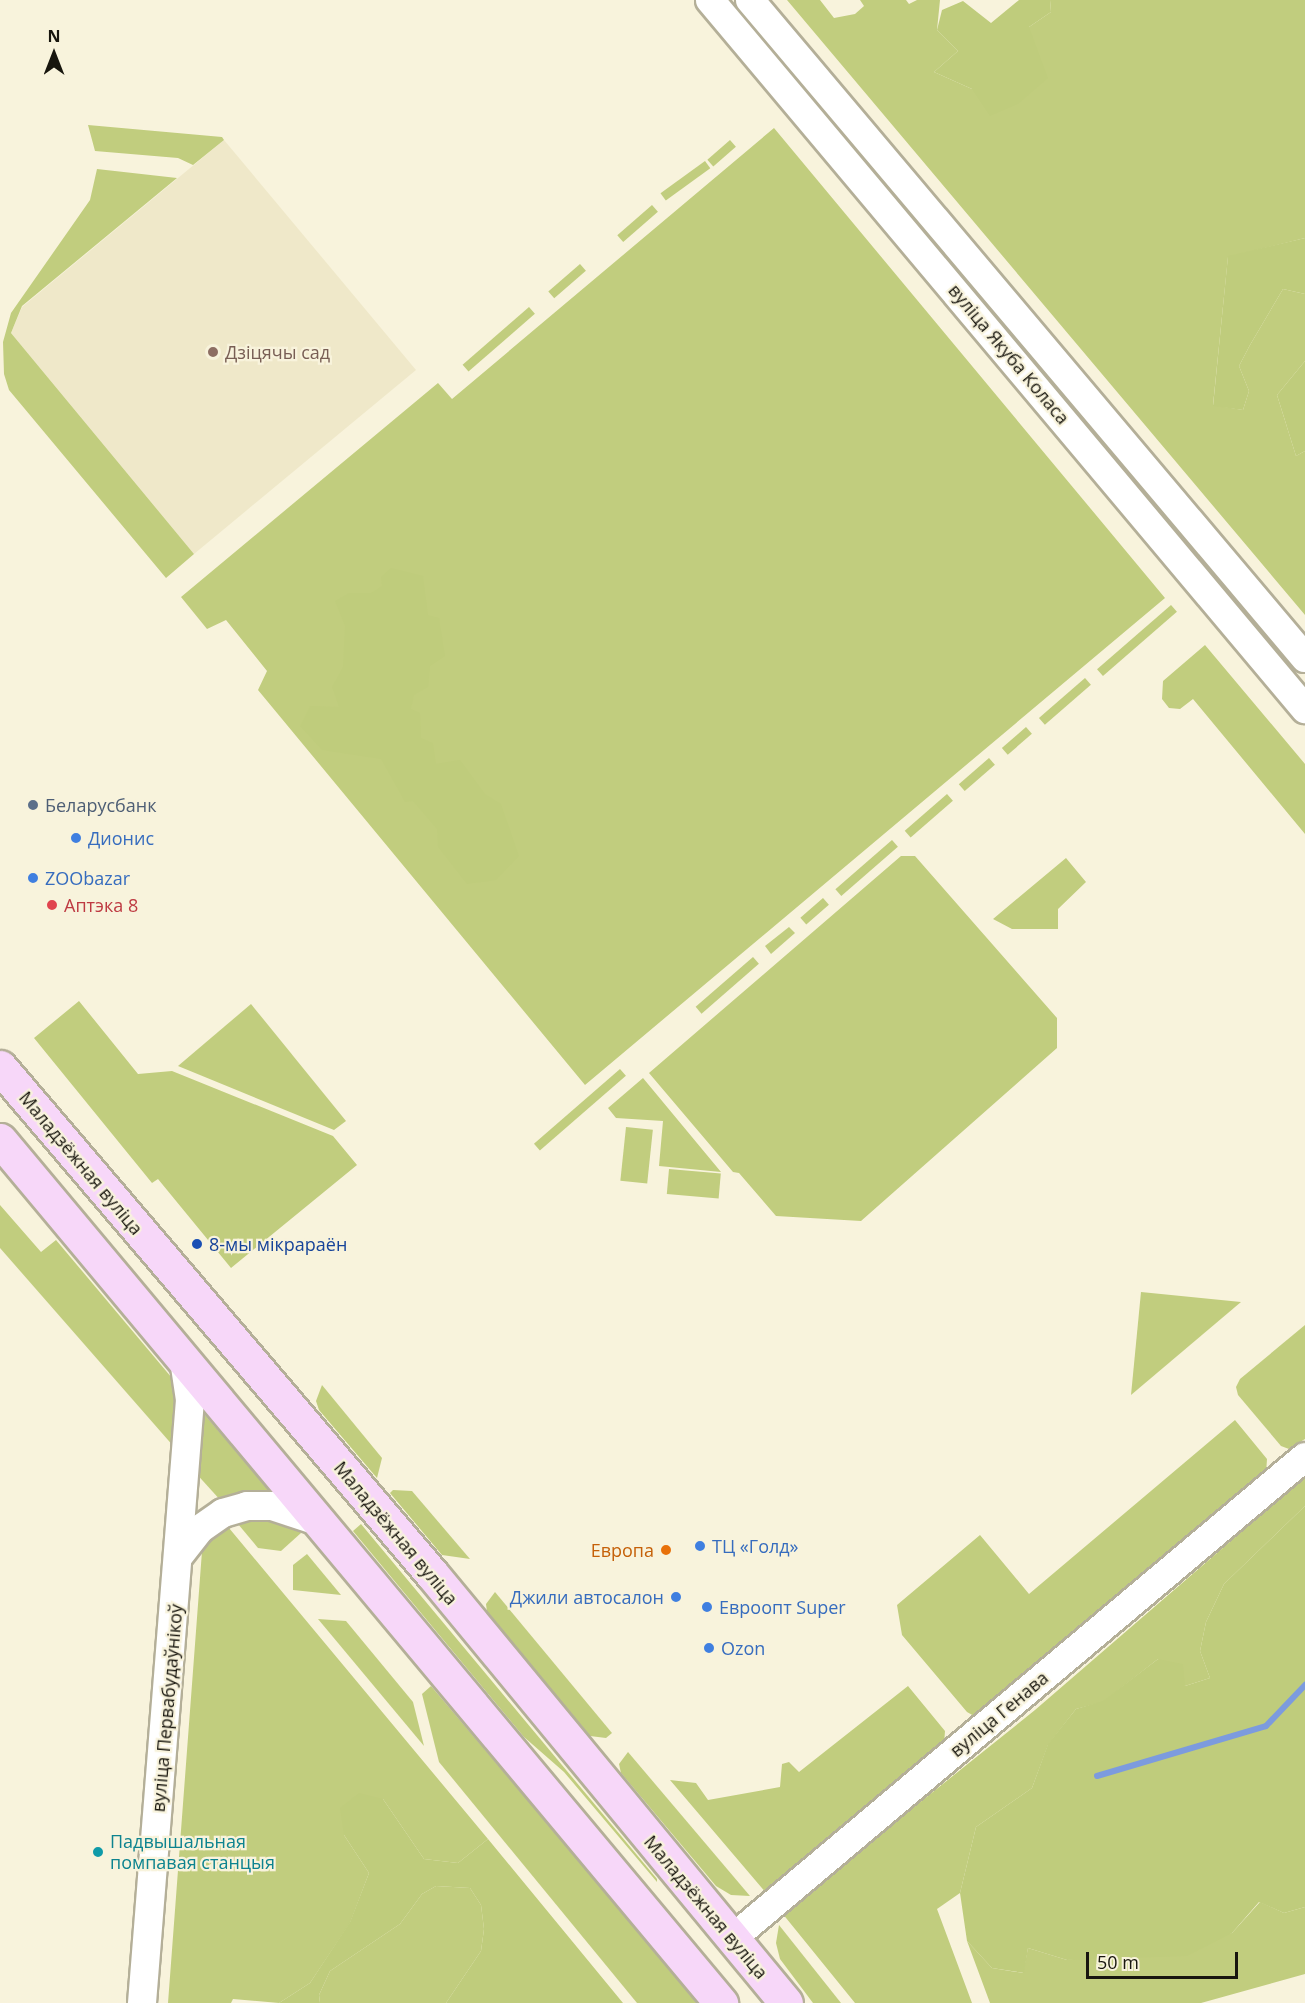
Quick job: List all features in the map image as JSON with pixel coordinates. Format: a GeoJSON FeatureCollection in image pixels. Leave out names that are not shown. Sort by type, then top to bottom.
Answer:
{"type":"FeatureCollection","features":[{"type":"Feature","properties":{"kind":"main road","name":"Маладзёжная вуліца"},"geometry":{"type":"LineString","coordinates":[[0,1067],[424,1565],[786,2003]]}},
{"type":"Feature","properties":{"kind":"main road"},"geometry":{"type":"LineString","coordinates":[[0,1140],[721,2003]]}},
{"type":"Feature","properties":{"kind":"main road","name":"вуліца Генава"},"geometry":{"type":"LineString","coordinates":[[694,1972],[733,1938]]}},
{"type":"Feature","properties":{"kind":"street","name":"вуліца Якуба Коласа"},"geometry":{"type":"LineString","coordinates":[[710,0],[1305,709]]}},
{"type":"Feature","properties":{"kind":"street","name":"вуліца Якуба Коласа"},"geometry":{"type":"LineString","coordinates":[[755,7],[1305,658]]}},
{"type":"Feature","properties":{"kind":"street"},"geometry":{"type":"LineString","coordinates":[[737,33],[755,7]]}},
{"type":"Feature","properties":{"kind":"street"},"geometry":{"type":"LineString","coordinates":[[1050,403],[1073,383]]}},
{"type":"Feature","properties":{"kind":"street","name":"вуліца Первабудаўнікоў"},"geometry":{"type":"LineString","coordinates":[[142,2003],[190,1400],[184,1360]]}},
{"type":"Feature","properties":{"kind":"street","name":"вуліца Генава"},"geometry":{"type":"LineString","coordinates":[[733,1938],[1305,1457]]}},
{"type":"Feature","properties":{"kind":"street"},"geometry":{"type":"LineString","coordinates":[[179,1556],[200,1529],[223,1513],[247,1506],[272,1506],[318,1521]]}},
{"type":"Feature","properties":{"kind":"shaded area","name":"Дзіцячы сад"},"geometry":{"type":"Polygon","coordinates":[[[224,140],[416,370],[194,554],[11,333],[22,307],[224,140]]]}},
{"type":"Feature","properties":{"kind":"green space"},"geometry":{"type":"Polygon","coordinates":[[[787,0],[820,0],[834,18],[855,14],[864,6],[860,0],[906,0],[909,4],[917,0],[940,0],[937,30],[958,51],[934,72],[972,89],[1029,27],[1051,12],[1050,0],[1305,0],[1305,238],[1228,257],[1213,405],[1243,410],[1249,391],[1239,366],[1250,345],[1283,289],[1305,294],[1305,361],[1277,395],[1296,456],[1305,451],[1305,615],[787,0]]]}},
{"type":"Feature","properties":{"kind":"green space"},"geometry":{"type":"Polygon","coordinates":[[[1019,0],[1050,0],[1051,12],[1029,27],[1048,78],[1018,104],[990,116],[972,89],[934,72],[958,51],[937,30],[942,10],[963,1],[991,23],[1019,0]]]}},
{"type":"Feature","properties":{"kind":"green space"},"geometry":{"type":"Polygon","coordinates":[[[88,125],[222,137],[224,140],[193,165],[178,158],[95,151],[88,125]]]}},
{"type":"Feature","properties":{"kind":"green space"},"geometry":{"type":"Polygon","coordinates":[[[774,128],[1165,598],[585,1085],[258,690],[267,671],[226,620],[207,629],[181,597],[438,383],[452,399],[774,128]]]}},
{"type":"Feature","properties":{"kind":"green space"},"geometry":{"type":"Polygon","coordinates":[[[730,140],[736,147],[713,166],[707,160],[730,140]]]}},
{"type":"Feature","properties":{"kind":"green space"},"geometry":{"type":"Polygon","coordinates":[[[705,161],[710,168],[666,201],[661,193],[705,161]]]}},
{"type":"Feature","properties":{"kind":"green space"},"geometry":{"type":"Polygon","coordinates":[[[97,169],[177,178],[22,306],[11,333],[194,554],[166,578],[9,390],[4,374],[3,342],[11,313],[90,200],[97,169]]]}},
{"type":"Feature","properties":{"kind":"green space"},"geometry":{"type":"Polygon","coordinates":[[[652,205],[658,212],[623,242],[617,235],[652,205]]]}},
{"type":"Feature","properties":{"kind":"green space"},"geometry":{"type":"Polygon","coordinates":[[[1305,238],[1305,294],[1283,289],[1250,345],[1239,366],[1249,391],[1243,410],[1213,406],[1228,256],[1305,238]]]}},
{"type":"Feature","properties":{"kind":"green space"},"geometry":{"type":"Polygon","coordinates":[[[580,264],[586,271],[554,298],[548,292],[580,264]]]}},
{"type":"Feature","properties":{"kind":"green space"},"geometry":{"type":"Polygon","coordinates":[[[529,307],[535,314],[468,372],[463,365],[529,307]]]}},
{"type":"Feature","properties":{"kind":"green space"},"geometry":{"type":"Polygon","coordinates":[[[1305,361],[1305,451],[1296,456],[1277,395],[1305,361]]]}},
{"type":"Feature","properties":{"kind":"green space"},"geometry":{"type":"Polygon","coordinates":[[[391,568],[423,576],[428,615],[439,618],[445,656],[430,666],[428,687],[414,695],[411,709],[420,713],[421,738],[433,743],[436,764],[460,760],[485,794],[501,804],[519,856],[496,880],[467,884],[438,847],[437,829],[413,801],[405,802],[381,759],[322,750],[300,726],[310,706],[339,707],[332,687],[343,667],[345,626],[335,601],[349,593],[371,593],[382,586],[381,577],[391,568]]]}},
{"type":"Feature","properties":{"kind":"green space"},"geometry":{"type":"Polygon","coordinates":[[[1171,605],[1177,612],[1103,676],[1097,669],[1171,605]]]}},
{"type":"Feature","properties":{"kind":"green space"},"geometry":{"type":"Polygon","coordinates":[[[1205,645],[1305,764],[1305,834],[1193,699],[1180,709],[1169,708],[1162,699],[1163,681],[1205,645]]]}},
{"type":"Feature","properties":{"kind":"green space"},"geometry":{"type":"Polygon","coordinates":[[[1085,678],[1091,685],[1045,725],[1039,718],[1085,678]]]}},
{"type":"Feature","properties":{"kind":"green space"},"geometry":{"type":"Polygon","coordinates":[[[1026,727],[1032,734],[1008,755],[1002,748],[1026,727]]]}},
{"type":"Feature","properties":{"kind":"green space"},"geometry":{"type":"Polygon","coordinates":[[[989,758],[995,765],[965,791],[959,784],[989,758]]]}},
{"type":"Feature","properties":{"kind":"green space"},"geometry":{"type":"Polygon","coordinates":[[[947,794],[953,801],[911,838],[905,831],[947,794]]]}},
{"type":"Feature","properties":{"kind":"green space"},"geometry":{"type":"Polygon","coordinates":[[[892,840],[898,847],[841,896],[835,889],[892,840]]]}},
{"type":"Feature","properties":{"kind":"green space"},"geometry":{"type":"Polygon","coordinates":[[[901,856],[915,856],[1057,1018],[1057,1048],[861,1221],[776,1216],[739,1173],[733,1172],[649,1073],[901,856]]]}},
{"type":"Feature","properties":{"kind":"green space"},"geometry":{"type":"Polygon","coordinates":[[[1066,858],[1086,882],[1058,909],[1058,929],[1012,929],[993,919],[1066,858]]]}},
{"type":"Feature","properties":{"kind":"green space"},"geometry":{"type":"Polygon","coordinates":[[[823,898],[829,905],[806,924],[800,918],[823,898]]]}},
{"type":"Feature","properties":{"kind":"green space"},"geometry":{"type":"Polygon","coordinates":[[[789,927],[795,933],[771,954],[765,946],[789,927]]]}},
{"type":"Feature","properties":{"kind":"green space"},"geometry":{"type":"Polygon","coordinates":[[[753,957],[759,964],[702,1014],[696,1007],[753,957]]]}},
{"type":"Feature","properties":{"kind":"green space"},"geometry":{"type":"Polygon","coordinates":[[[79,1001],[138,1074],[172,1071],[333,1136],[357,1165],[231,1268],[158,1179],[152,1183],[34,1038],[79,1001]]]}},
{"type":"Feature","properties":{"kind":"green space"},"geometry":{"type":"Polygon","coordinates":[[[251,1004],[346,1121],[334,1130],[178,1066],[251,1004]]]}},
{"type":"Feature","properties":{"kind":"green space"},"geometry":{"type":"Polygon","coordinates":[[[620,1069],[626,1076],[540,1151],[534,1144],[620,1069]]]}},
{"type":"Feature","properties":{"kind":"green space"},"geometry":{"type":"Polygon","coordinates":[[[643,1078],[721,1172],[659,1166],[663,1121],[616,1118],[608,1108],[643,1078]]]}},
{"type":"Feature","properties":{"kind":"green space"},"geometry":{"type":"Polygon","coordinates":[[[626,1127],[653,1130],[647,1184],[620,1181],[626,1127]]]}},
{"type":"Feature","properties":{"kind":"green space"},"geometry":{"type":"Polygon","coordinates":[[[669,1169],[721,1174],[719,1198],[667,1194],[669,1169]]]}},
{"type":"Feature","properties":{"kind":"green space"},"geometry":{"type":"Polygon","coordinates":[[[0,1205],[41,1252],[56,1240],[177,1384],[175,1448],[0,1248],[0,1205]]]}},
{"type":"Feature","properties":{"kind":"green space"},"geometry":{"type":"Polygon","coordinates":[[[1141,1292],[1241,1302],[1131,1395],[1141,1292]]]}},
{"type":"Feature","properties":{"kind":"green space"},"geometry":{"type":"Polygon","coordinates":[[[1305,1325],[1305,1439],[1289,1449],[1281,1446],[1238,1395],[1236,1387],[1240,1379],[1305,1325]]]}},
{"type":"Feature","properties":{"kind":"green space"},"geometry":{"type":"Polygon","coordinates":[[[322,1385],[382,1458],[377,1478],[319,1410],[316,1401],[322,1385]]]}},
{"type":"Feature","properties":{"kind":"green space"},"geometry":{"type":"Polygon","coordinates":[[[199,1408],[274,1496],[222,1502],[193,1470],[199,1408]]]}},
{"type":"Feature","properties":{"kind":"green space"},"geometry":{"type":"Polygon","coordinates":[[[1235,1420],[1267,1459],[1266,1474],[981,1714],[974,1716],[967,1712],[902,1635],[897,1605],[980,1535],[1029,1594],[1235,1420]]]}},
{"type":"Feature","properties":{"kind":"green space"},"geometry":{"type":"Polygon","coordinates":[[[1305,1477],[1305,1506],[1224,1584],[1206,1622],[1200,1651],[1210,1678],[1185,1686],[1158,1659],[1103,1702],[1076,1709],[1048,1745],[1032,1788],[976,1827],[960,1893],[937,1909],[972,2003],[855,2003],[782,1913],[1035,1710],[1305,1477]]]}},
{"type":"Feature","properties":{"kind":"green space"},"geometry":{"type":"Polygon","coordinates":[[[393,1490],[412,1491],[470,1559],[442,1555],[390,1493],[393,1490]]]}},
{"type":"Feature","properties":{"kind":"green space"},"geometry":{"type":"Polygon","coordinates":[[[1305,1506],[1305,1907],[1284,1913],[1259,1902],[1232,1933],[1187,1956],[1067,1960],[1028,1948],[1024,1973],[992,1968],[967,1941],[960,1893],[976,1827],[1032,1788],[1048,1744],[1076,1709],[1103,1701],[1158,1659],[1183,1664],[1185,1686],[1210,1678],[1200,1651],[1206,1622],[1224,1584],[1305,1506]]]}},
{"type":"Feature","properties":{"kind":"green space"},"geometry":{"type":"Polygon","coordinates":[[[250,1515],[290,1521],[301,1533],[281,1551],[258,1548],[233,1518],[250,1515]]]}},
{"type":"Feature","properties":{"kind":"green space"},"geometry":{"type":"Polygon","coordinates":[[[224,1522],[488,1839],[458,1863],[424,1859],[383,1799],[344,1835],[369,1873],[350,1923],[310,1983],[279,2003],[233,1999],[231,2003],[168,2003],[203,1538],[224,1522]]]}},
{"type":"Feature","properties":{"kind":"green space"},"geometry":{"type":"Polygon","coordinates":[[[361,1524],[657,1879],[657,1882],[564,1772],[524,1737],[353,1531],[361,1524]]]}},
{"type":"Feature","properties":{"kind":"green space"},"geometry":{"type":"Polygon","coordinates":[[[307,1554],[341,1595],[293,1590],[293,1565],[307,1554]]]}},
{"type":"Feature","properties":{"kind":"green space"},"geometry":{"type":"Polygon","coordinates":[[[495,1592],[612,1733],[606,1738],[590,1736],[487,1612],[486,1604],[495,1592]]]}},
{"type":"Feature","properties":{"kind":"green space"},"geometry":{"type":"Polygon","coordinates":[[[318,1619],[346,1621],[413,1702],[424,1746],[318,1619]]]}},
{"type":"Feature","properties":{"kind":"green space"},"geometry":{"type":"Polygon","coordinates":[[[431,1686],[697,2003],[637,2003],[439,1762],[422,1694],[431,1686]]]}},
{"type":"Feature","properties":{"kind":"green space"},"geometry":{"type":"Polygon","coordinates":[[[908,1686],[945,1731],[944,1745],[767,1894],[670,1780],[696,1783],[708,1800],[780,1787],[782,1764],[789,1762],[799,1772],[908,1686]]]}},
{"type":"Feature","properties":{"kind":"green space"},"geometry":{"type":"Polygon","coordinates":[[[628,1752],[750,1896],[731,1895],[716,1886],[621,1773],[619,1764],[628,1752]]]}},
{"type":"Feature","properties":{"kind":"green space"},"geometry":{"type":"Polygon","coordinates":[[[359,1793],[383,1799],[424,1859],[458,1863],[488,1839],[623,2003],[446,2003],[481,1951],[484,1929],[481,1905],[470,1888],[436,1886],[422,1894],[400,1924],[330,1971],[319,1995],[320,2003],[279,2003],[310,1983],[350,1922],[369,1873],[344,1835],[340,1808],[359,1793]]]}},
{"type":"Feature","properties":{"kind":"green space"},"geometry":{"type":"Polygon","coordinates":[[[436,1886],[470,1888],[481,1905],[484,1929],[481,1951],[446,2003],[320,2003],[319,1995],[330,1971],[400,1924],[422,1894],[436,1886]]]}},
{"type":"Feature","properties":{"kind":"green space"},"geometry":{"type":"Polygon","coordinates":[[[1260,1902],[1284,1913],[1305,1907],[1305,1974],[1201,2003],[990,2003],[967,1941],[992,1968],[1023,1973],[1028,1948],[1067,1960],[1232,1933],[1260,1902]]]}},
{"type":"Feature","properties":{"kind":"green space"},"geometry":{"type":"Polygon","coordinates":[[[779,1925],[841,2003],[813,2003],[780,1959],[776,1943],[779,1925]]]}},
{"type":"Feature","properties":{"kind":"waterway"},"geometry":{"type":"LineString","coordinates":[[1097,1776],[1266,1726],[1305,1685]]}},
{"type":"Feature","properties":{"kind":"place","name":"Дзіцячы сад"},"geometry":{"type":"Point","coordinates":[213,352]}},
{"type":"Feature","properties":{"kind":"place","name":"Беларусбанк"},"geometry":{"type":"Point","coordinates":[33,805]}},
{"type":"Feature","properties":{"kind":"place","name":"Дионис"},"geometry":{"type":"Point","coordinates":[76,838]}},
{"type":"Feature","properties":{"kind":"place","name":"ZOObazar"},"geometry":{"type":"Point","coordinates":[33,878]}},
{"type":"Feature","properties":{"kind":"place","name":"Аптэка 8"},"geometry":{"type":"Point","coordinates":[52,905]}},
{"type":"Feature","properties":{"kind":"place","name":"8-мы мікрараён"},"geometry":{"type":"Point","coordinates":[197,1244]}},
{"type":"Feature","properties":{"kind":"place","name":"ТЦ «Голд»"},"geometry":{"type":"Point","coordinates":[700,1546]}},
{"type":"Feature","properties":{"kind":"place","name":"Европа"},"geometry":{"type":"Point","coordinates":[666,1550]}},
{"type":"Feature","properties":{"kind":"place","name":"Джили автосалон"},"geometry":{"type":"Point","coordinates":[676,1597]}},
{"type":"Feature","properties":{"kind":"place","name":"Евроопт Super"},"geometry":{"type":"Point","coordinates":[707,1607]}},
{"type":"Feature","properties":{"kind":"place","name":"Ozon"},"geometry":{"type":"Point","coordinates":[709,1648]}},
{"type":"Feature","properties":{"kind":"place","name":"Падвышальная помпавая станцыя"},"geometry":{"type":"Point","coordinates":[98,1852]}}]}
